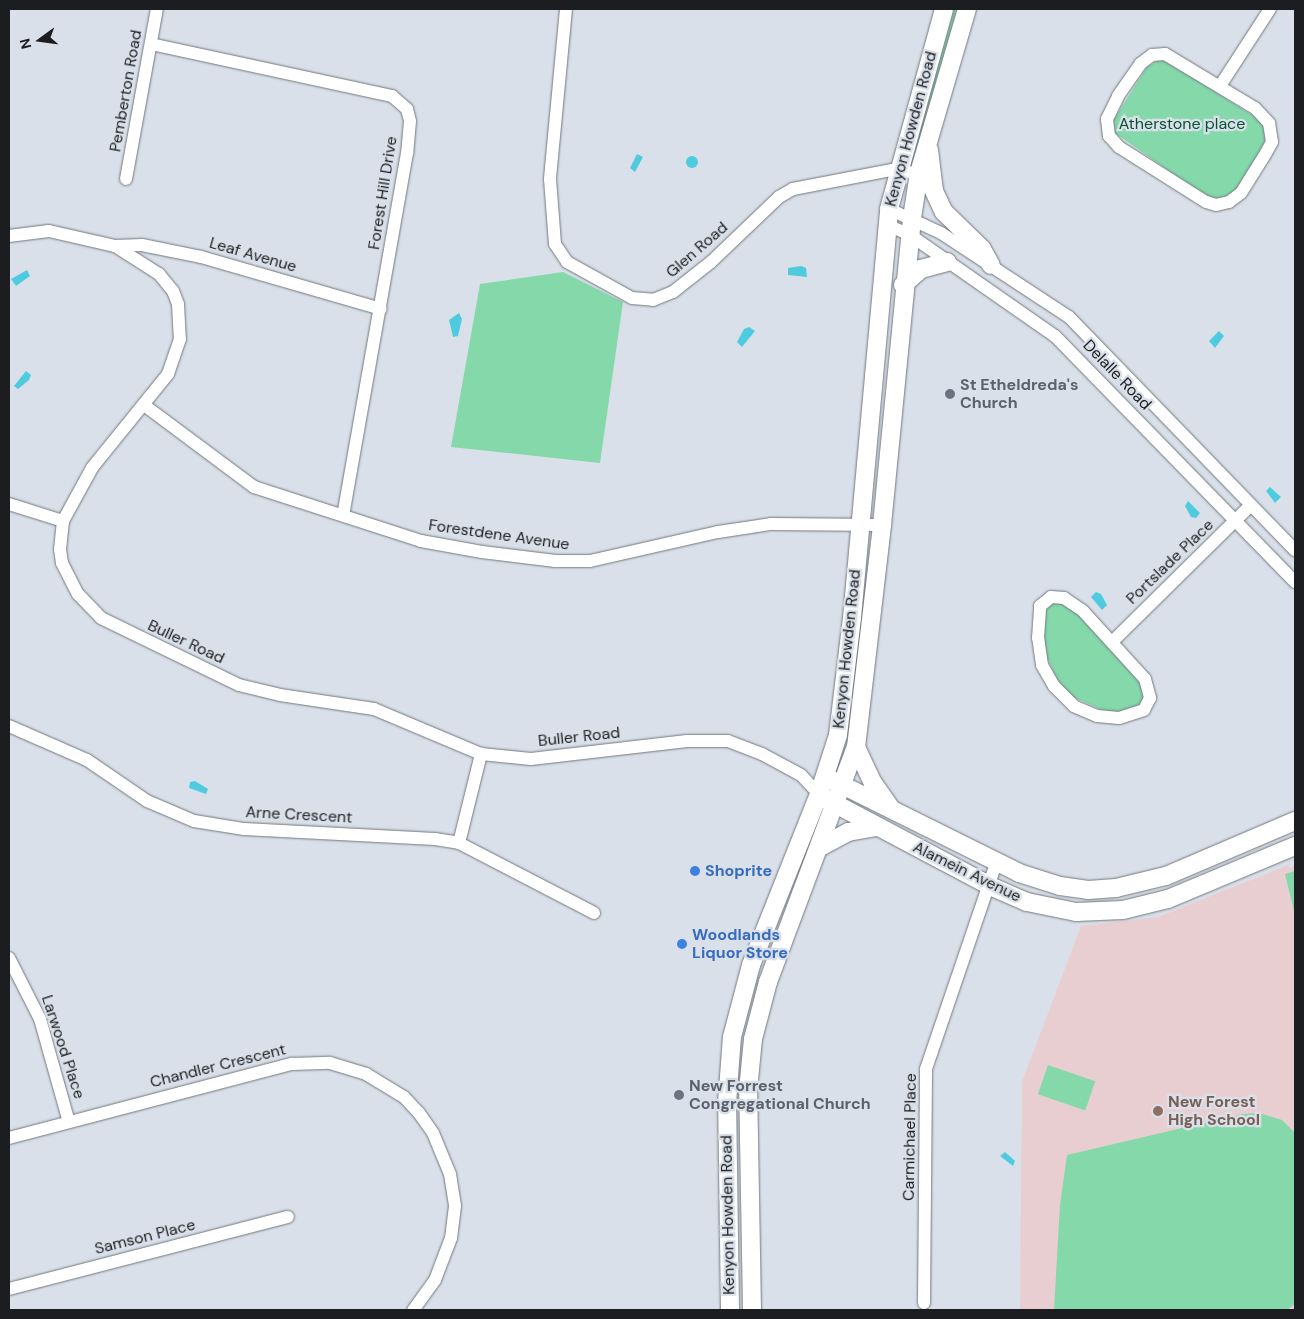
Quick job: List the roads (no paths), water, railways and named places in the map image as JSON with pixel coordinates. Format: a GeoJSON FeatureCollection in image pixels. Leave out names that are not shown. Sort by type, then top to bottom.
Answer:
{"type":"FeatureCollection","features":[{"type":"Feature","properties":{"kind":"street","name":"Pemberton Road"},"geometry":{"type":"LineString","coordinates":[[126,179],[157,9]]}},
{"type":"Feature","properties":{"kind":"street","name":"Glen Road"},"geometry":{"type":"LineString","coordinates":[[566,9],[551,164],[555,244],[567,262],[617,291],[643,300],[663,296],[711,262],[785,193],[800,187],[897,169],[926,176]]}},
{"type":"Feature","properties":{"kind":"street","name":"Kenyon Howden Road"},"geometry":{"type":"LineString","coordinates":[[730,1310],[728,1079],[734,1022],[751,965],[825,775],[842,711],[888,217],[897,169],[944,9]]}},
{"type":"Feature","properties":{"kind":"street","name":"Kenyon Howden Road"},"geometry":{"type":"LineString","coordinates":[[752,1310],[748,1090],[753,1039],[768,982],[822,846],[856,747],[882,525],[903,285],[911,226],[926,176],[928,142],[967,9]]}},
{"type":"Feature","properties":{"kind":"street"},"geometry":{"type":"LineString","coordinates":[[1220,86],[1270,9]]}},
{"type":"Feature","properties":{"kind":"street","name":"Forest Hill Drive"},"geometry":{"type":"LineString","coordinates":[[150,44],[392,96],[402,102],[410,121],[410,134],[381,309],[343,515]]}},
{"type":"Feature","properties":{"kind":"street"},"geometry":{"type":"LineString","coordinates":[[1152,55],[1172,56],[1220,86],[1264,116],[1271,131],[1272,142],[1241,193],[1229,202],[1216,205],[1206,202],[1119,147],[1110,136],[1110,111],[1140,64],[1152,55]]}},
{"type":"Feature","properties":{"kind":"street"},"geometry":{"type":"LineString","coordinates":[[926,176],[944,212],[982,249],[991,265]]}},
{"type":"Feature","properties":{"kind":"street","name":"Delalle Road"},"geometry":{"type":"LineString","coordinates":[[888,217],[911,226],[991,265],[1069,317],[1295,550]]}},
{"type":"Feature","properties":{"kind":"street","name":"Delalle Road"},"geometry":{"type":"LineString","coordinates":[[911,226],[946,262],[1055,336],[1295,582]]}},
{"type":"Feature","properties":{"kind":"street","name":"Buller Road"},"geometry":{"type":"LineString","coordinates":[[9,236],[28,231],[57,232],[115,246],[159,274],[173,291],[178,304],[180,338],[175,359],[168,374],[92,468],[63,521],[60,549],[70,581],[90,609],[120,629],[239,685],[280,695],[374,709],[481,754],[531,759],[716,740],[740,744],[801,776],[818,794]]}},
{"type":"Feature","properties":{"kind":"street","name":"Leaf Avenue"},"geometry":{"type":"LineString","coordinates":[[115,246],[142,245],[201,257],[381,309]]}},
{"type":"Feature","properties":{"kind":"street"},"geometry":{"type":"LineString","coordinates":[[903,285],[921,269],[946,262]]}},
{"type":"Feature","properties":{"kind":"street","name":"Forestdene Avenue"},"geometry":{"type":"LineString","coordinates":[[144,405],[254,486],[421,541],[524,558],[574,562],[612,557],[744,527],[860,522],[882,525]]}},
{"type":"Feature","properties":{"kind":"street"},"geometry":{"type":"LineString","coordinates":[[9,504],[63,521]]}},
{"type":"Feature","properties":{"kind":"street","name":"Portslade Place"},"geometry":{"type":"LineString","coordinates":[[1112,642],[1251,505]]}},
{"type":"Feature","properties":{"kind":"street"},"geometry":{"type":"LineString","coordinates":[[1051,597],[1064,598],[1083,611],[1112,642],[1148,685],[1148,704],[1144,710],[1130,717],[1106,718],[1085,712],[1064,698],[1054,686],[1040,653],[1040,606],[1051,597]]}},
{"type":"Feature","properties":{"kind":"street","name":"Arne Crescent"},"geometry":{"type":"LineString","coordinates":[[9,726],[87,760],[146,801],[194,821],[244,829],[435,839],[459,843],[594,913]]}},
{"type":"Feature","properties":{"kind":"street"},"geometry":{"type":"LineString","coordinates":[[856,747],[873,783],[893,810]]}},
{"type":"Feature","properties":{"kind":"street"},"geometry":{"type":"LineString","coordinates":[[459,843],[481,754]]}},
{"type":"Feature","properties":{"kind":"street"},"geometry":{"type":"LineString","coordinates":[[801,776],[825,775]]}},
{"type":"Feature","properties":{"kind":"street","name":"Alamein Avenue"},"geometry":{"type":"LineString","coordinates":[[825,775],[843,786],[996,863],[1060,886],[1088,890],[1116,888],[1166,876],[1295,821]]}},
{"type":"Feature","properties":{"kind":"street","name":"Alamein Avenue"},"geometry":{"type":"LineString","coordinates":[[818,794],[836,806],[990,886],[1027,902],[1053,909],[1103,912],[1123,910],[1168,899],[1295,846]]}},
{"type":"Feature","properties":{"kind":"street"},"geometry":{"type":"LineString","coordinates":[[822,846],[848,832],[877,827]]}},
{"type":"Feature","properties":{"kind":"street","name":"Carmichael Place"},"geometry":{"type":"LineString","coordinates":[[924,1303],[926,1069],[990,886],[996,863]]}},
{"type":"Feature","properties":{"kind":"street","name":"Larwood Place"},"geometry":{"type":"LineString","coordinates":[[9,958],[40,1018],[70,1122]]}},
{"type":"Feature","properties":{"kind":"street","name":"Chandler Crescent"},"geometry":{"type":"LineString","coordinates":[[9,1138],[292,1064],[330,1063],[382,1082],[404,1098],[433,1133],[447,1162],[453,1190],[453,1226],[446,1257],[435,1280],[413,1310]]}},
{"type":"Feature","properties":{"kind":"street","name":"Samson Place"},"geometry":{"type":"LineString","coordinates":[[9,1289],[288,1216]]}},
{"type":"Feature","properties":{"kind":"street"},"geometry":{"type":"LineString","coordinates":[[729,1245],[751,1245]]}},
{"type":"Feature","properties":{"kind":"water"},"geometry":{"type":"Polygon","coordinates":[[[637,154],[643,157],[635,172],[630,168],[637,154]]]}},
{"type":"Feature","properties":{"kind":"water"},"geometry":{"type":"Polygon","coordinates":[[[690,156],[694,156],[698,162],[694,168],[690,168],[686,164],[686,160],[690,156]]]}},
{"type":"Feature","properties":{"kind":"water"},"geometry":{"type":"Polygon","coordinates":[[[801,266],[806,268],[807,277],[788,275],[788,268],[801,266]]]}},
{"type":"Feature","properties":{"kind":"water"},"geometry":{"type":"Polygon","coordinates":[[[27,270],[30,276],[16,286],[11,279],[27,270]]]}},
{"type":"Feature","properties":{"kind":"water"},"geometry":{"type":"Polygon","coordinates":[[[459,313],[462,319],[458,336],[453,337],[449,320],[459,313]]]}},
{"type":"Feature","properties":{"kind":"water"},"geometry":{"type":"Polygon","coordinates":[[[749,327],[755,331],[742,347],[737,342],[744,329],[749,327]]]}},
{"type":"Feature","properties":{"kind":"water"},"geometry":{"type":"Polygon","coordinates":[[[1219,331],[1224,336],[1215,348],[1209,341],[1219,331]]]}},
{"type":"Feature","properties":{"kind":"water"},"geometry":{"type":"Polygon","coordinates":[[[26,371],[31,375],[29,380],[18,389],[14,386],[26,371]]]}},
{"type":"Feature","properties":{"kind":"water"},"geometry":{"type":"Polygon","coordinates":[[[1270,487],[1281,497],[1275,503],[1266,491],[1270,487]]]}},
{"type":"Feature","properties":{"kind":"water"},"geometry":{"type":"Polygon","coordinates":[[[1188,501],[1200,513],[1196,518],[1191,517],[1185,506],[1188,501]]]}},
{"type":"Feature","properties":{"kind":"water"},"geometry":{"type":"Polygon","coordinates":[[[1096,592],[1101,594],[1107,605],[1102,610],[1091,597],[1096,592]]]}},
{"type":"Feature","properties":{"kind":"water"},"geometry":{"type":"Polygon","coordinates":[[[195,781],[208,789],[206,794],[189,788],[190,782],[195,781]]]}},
{"type":"Feature","properties":{"kind":"water"},"geometry":{"type":"Polygon","coordinates":[[[1005,1152],[1015,1161],[1013,1166],[1000,1156],[1005,1152]]]}},
{"type":"Feature","properties":{"kind":"place","name":"St Etheldreda's Church"},"geometry":{"type":"Point","coordinates":[950,394]}},
{"type":"Feature","properties":{"kind":"place","name":"Shoprite"},"geometry":{"type":"Point","coordinates":[695,871]}},
{"type":"Feature","properties":{"kind":"place","name":"Woodlands Liquor Store"},"geometry":{"type":"Point","coordinates":[682,944]}},
{"type":"Feature","properties":{"kind":"place","name":"New Forrest Congregational Church"},"geometry":{"type":"Point","coordinates":[679,1095]}},
{"type":"Feature","properties":{"kind":"place","name":"New Forest High School"},"geometry":{"type":"Point","coordinates":[1158,1111]}},
{"type":"Feature","properties":{"kind":"park label","name":"Atherstone place"},"geometry":{"type":"Point","coordinates":[1182,124]}}]}
